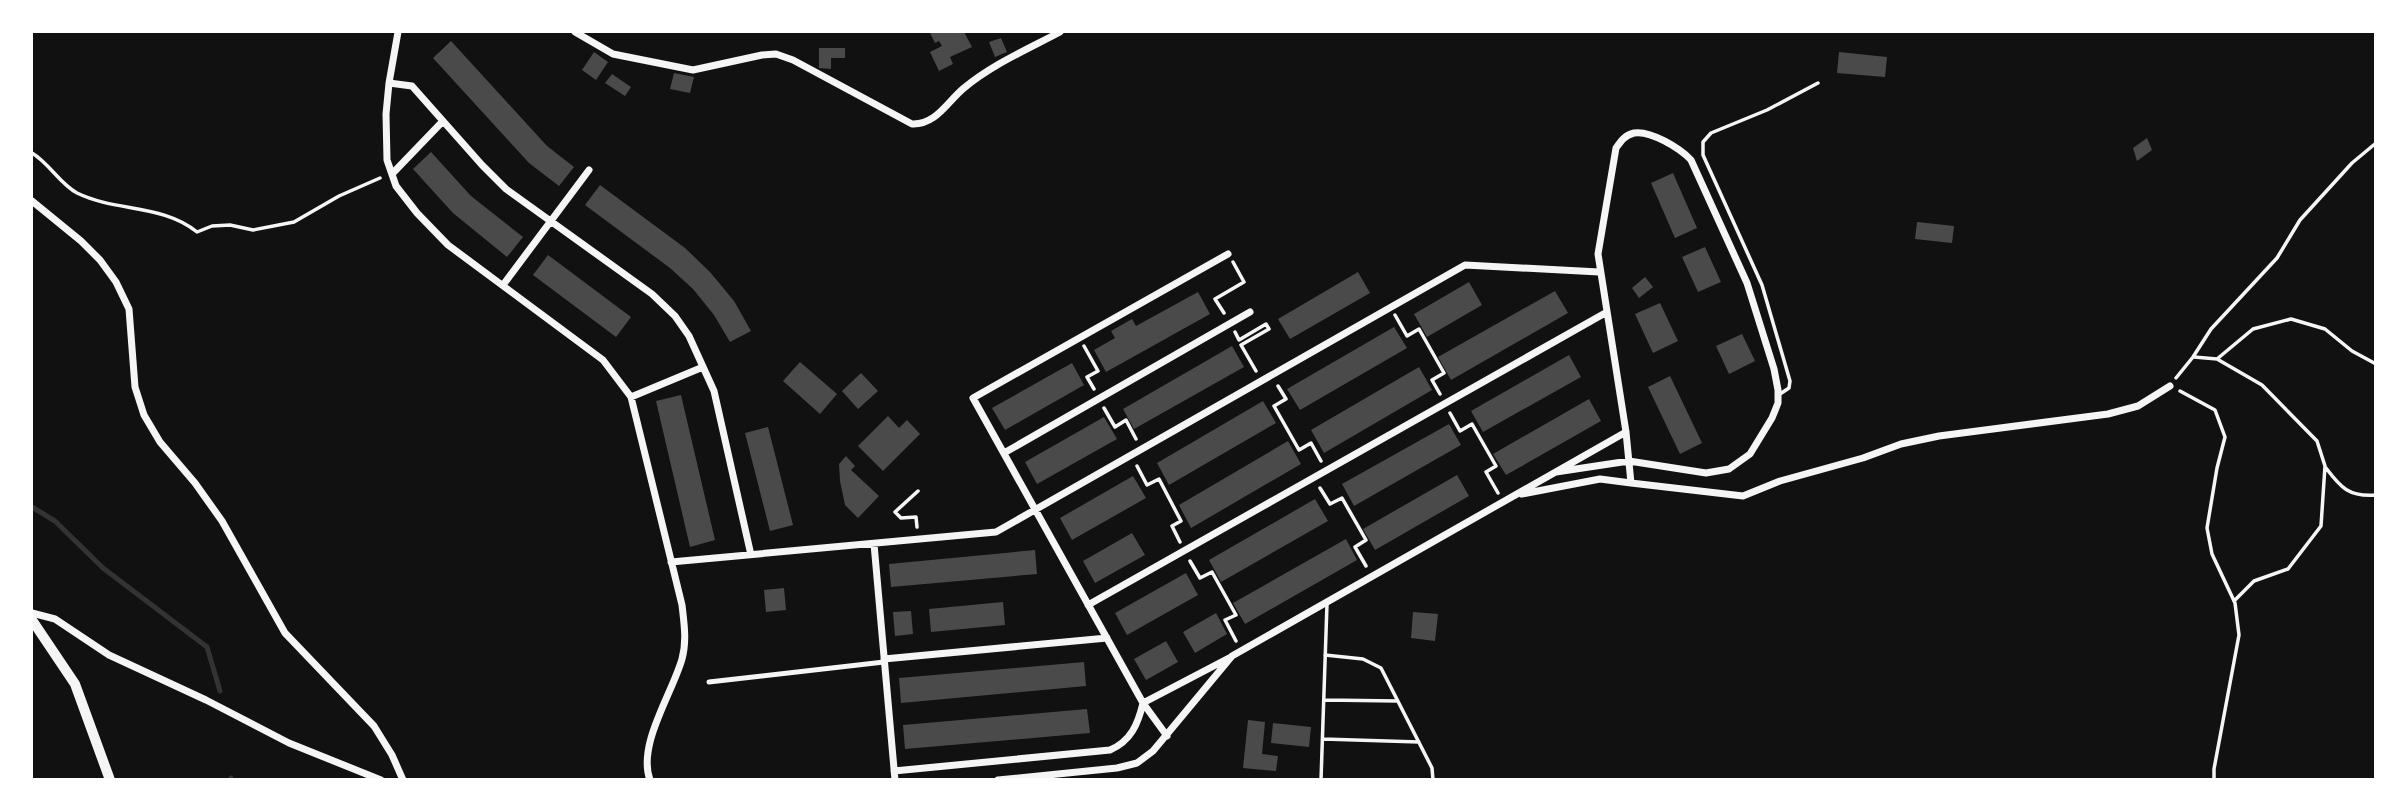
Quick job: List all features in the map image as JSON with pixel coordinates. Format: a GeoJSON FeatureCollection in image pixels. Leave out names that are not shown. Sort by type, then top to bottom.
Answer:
{"type":"FeatureCollection","features":[{"type":"Feature","properties":{"kind":"main road"},"geometry":{"type":"LineString","coordinates":[[32,620],[75,684],[110,779]]}},
{"type":"Feature","properties":{"kind":"street"},"geometry":{"type":"LineString","coordinates":[[398,32],[388,83],[386,114],[387,160],[396,186],[417,214],[447,245],[603,360],[631,397],[682,605],[686,638],[682,658],[649,746],[647,770],[650,779]]}},
{"type":"Feature","properties":{"kind":"street"},"geometry":{"type":"LineString","coordinates":[[575,32],[612,54],[693,70],[776,54],[793,60],[912,124],[930,121],[985,72],[1060,32]]}},
{"type":"Feature","properties":{"kind":"street"},"geometry":{"type":"LineString","coordinates":[[388,83],[412,86],[506,189],[652,294],[675,316],[689,336],[714,391],[751,555]]}},
{"type":"Feature","properties":{"kind":"street"},"geometry":{"type":"LineString","coordinates":[[392,174],[443,121]]}},
{"type":"Feature","properties":{"kind":"street"},"geometry":{"type":"LineString","coordinates":[[1556,472],[1629,461],[1706,473],[1729,469],[1750,454],[1772,418],[1778,396],[1774,369],[1747,283],[1691,160],[1683,151],[1643,133],[1632,133],[1623,138],[1616,148],[1598,254],[1626,432],[1629,461],[1631,483]]}},
{"type":"Feature","properties":{"kind":"street"},"geometry":{"type":"LineString","coordinates":[[503,285],[589,170]]}},
{"type":"Feature","properties":{"kind":"street"},"geometry":{"type":"LineString","coordinates":[[32,201],[81,241],[100,260],[116,282],[129,309],[135,387],[144,415],[160,442],[195,483],[222,521],[285,633],[374,726],[392,755],[402,779]]}},
{"type":"Feature","properties":{"kind":"street"},"geometry":{"type":"LineString","coordinates":[[1167,736],[1143,704],[973,398],[1228,254]]}},
{"type":"Feature","properties":{"kind":"street"},"geometry":{"type":"LineString","coordinates":[[671,562],[996,532],[1465,265],[1599,272]]}},
{"type":"Feature","properties":{"kind":"street"},"geometry":{"type":"LineString","coordinates":[[1004,453],[1250,312]]}},
{"type":"Feature","properties":{"kind":"street"},"geometry":{"type":"LineString","coordinates":[[1088,605],[1607,312]]}},
{"type":"Feature","properties":{"kind":"street"},"geometry":{"type":"LineString","coordinates":[[631,397],[703,367]]}},
{"type":"Feature","properties":{"kind":"street"},"geometry":{"type":"LineString","coordinates":[[1514,496],[1600,480],[1743,496],[1780,481],[1913,441],[2108,414],[2138,406],[2170,386]]}},
{"type":"Feature","properties":{"kind":"street"},"geometry":{"type":"LineString","coordinates":[[874,544],[895,775],[1110,750],[1120,746],[1131,735],[1138,724],[1143,704],[1626,432]]}},
{"type":"Feature","properties":{"kind":"street"},"geometry":{"type":"LineString","coordinates":[[32,613],[55,619],[109,655],[206,700],[289,743],[381,779]]}},
{"type":"Feature","properties":{"kind":"street"},"geometry":{"type":"LineString","coordinates":[[709,682],[1107,638]]}},
{"type":"Feature","properties":{"kind":"street"},"geometry":{"type":"LineString","coordinates":[[998,779],[1117,768],[1137,763],[1167,736],[1232,656]]}},
{"type":"Feature","properties":{"kind":"lane"},"geometry":{"type":"LineString","coordinates":[[1778,396],[1789,388],[1790,381],[1762,285],[1703,155],[1703,142],[1710,133],[1767,110],[1818,83]]}},
{"type":"Feature","properties":{"kind":"lane"},"geometry":{"type":"LineString","coordinates":[[1321,779],[1327,602]]}},
{"type":"Feature","properties":{"kind":"lane"},"geometry":{"type":"LineString","coordinates":[[1325,655],[1363,659],[1381,668],[1432,768],[1433,779]]}},
{"type":"Feature","properties":{"kind":"lane"},"geometry":{"type":"LineString","coordinates":[[1324,700],[1398,701]]}},
{"type":"Feature","properties":{"kind":"lane"},"geometry":{"type":"LineString","coordinates":[[1323,739],[1419,742]]}},
{"type":"Feature","properties":{"kind":"path"},"geometry":{"type":"LineString","coordinates":[[2214,779],[2239,635],[2234,601],[2213,554],[2207,528],[2225,437],[2215,410],[2170,386],[2211,329],[2277,258],[2300,219],[2352,163],[2375,143]]}},
{"type":"Feature","properties":{"kind":"path"},"geometry":{"type":"LineString","coordinates":[[32,153],[74,191],[101,202],[183,220],[197,232],[212,226],[230,225],[253,230],[295,222],[339,196],[371,182]]}},
{"type":"Feature","properties":{"kind":"path"},"geometry":{"type":"LineString","coordinates":[[1215,299],[1244,282],[1228,254]]}},
{"type":"Feature","properties":{"kind":"path"},"geometry":{"type":"LineString","coordinates":[[1391,307],[1407,336],[1419,329],[1444,373],[1432,380],[1460,431],[1472,424],[1496,466],[1486,472],[1503,503]]}},
{"type":"Feature","properties":{"kind":"path"},"geometry":{"type":"LineString","coordinates":[[2217,359],[2253,329],[2291,319],[2325,328],[2352,351],[2375,364]]}},
{"type":"Feature","properties":{"kind":"path"},"geometry":{"type":"LineString","coordinates":[[1239,340],[1266,324],[1269,329],[1241,345],[1262,381]]}},
{"type":"Feature","properties":{"kind":"path"},"geometry":{"type":"LineString","coordinates":[[2193,357],[2217,359],[2262,385],[2318,441],[2325,466],[2321,526],[2288,569],[2254,581],[2234,601]]}},
{"type":"Feature","properties":{"kind":"path"},"geometry":{"type":"LineString","coordinates":[[1272,374],[1286,398],[1274,406],[1299,450],[1311,443],[1327,470]]}},
{"type":"Feature","properties":{"kind":"path"},"geometry":{"type":"LineString","coordinates":[[1131,455],[1147,485],[1158,479],[1170,501]]}},
{"type":"Feature","properties":{"kind":"path"},"geometry":{"type":"LineString","coordinates":[[2325,466],[2341,488],[2361,496],[2375,495]]}},
{"type":"Feature","properties":{"kind":"path"},"geometry":{"type":"LineString","coordinates":[[1314,477],[1330,505],[1342,498],[1348,508],[1366,540],[1355,547],[1372,577]]}},
{"type":"Feature","properties":{"kind":"path"},"geometry":{"type":"LineString","coordinates":[[918,491],[895,512],[901,519],[916,517],[918,540]]}},
{"type":"Feature","properties":{"kind":"path"},"geometry":{"type":"LineString","coordinates":[[1212,572],[1236,615],[1226,620],[1241,650]]}},
{"type":"Feature","properties":{"kind":"building"},"geometry":{"type":"Polygon","coordinates":[[[964,32],[972,47],[950,57],[953,64],[939,71],[930,52],[942,46],[939,41],[935,43],[930,33],[964,32]]]}},
{"type":"Feature","properties":{"kind":"building"},"geometry":{"type":"Polygon","coordinates":[[[1001,38],[1007,52],[995,57],[989,42],[1001,38]]]}},
{"type":"Feature","properties":{"kind":"building"},"geometry":{"type":"Polygon","coordinates":[[[451,41],[547,146],[574,167],[559,186],[529,163],[433,58],[451,41]]]}},
{"type":"Feature","properties":{"kind":"building"},"geometry":{"type":"Polygon","coordinates":[[[819,48],[845,48],[845,58],[831,58],[831,69],[819,68],[819,48]]]}},
{"type":"Feature","properties":{"kind":"building"},"geometry":{"type":"Polygon","coordinates":[[[594,52],[608,62],[596,80],[582,70],[594,52]]]}},
{"type":"Feature","properties":{"kind":"building"},"geometry":{"type":"Polygon","coordinates":[[[1839,52],[1887,57],[1885,77],[1837,73],[1839,52]]]}},
{"type":"Feature","properties":{"kind":"building"},"geometry":{"type":"Polygon","coordinates":[[[674,73],[694,77],[690,93],[670,89],[674,73]]]}},
{"type":"Feature","properties":{"kind":"building"},"geometry":{"type":"Polygon","coordinates":[[[612,74],[631,87],[625,96],[605,83],[612,74]]]}},
{"type":"Feature","properties":{"kind":"building"},"geometry":{"type":"Polygon","coordinates":[[[2147,138],[2152,150],[2137,161],[2133,148],[2147,138]]]}},
{"type":"Feature","properties":{"kind":"building"},"geometry":{"type":"Polygon","coordinates":[[[431,152],[471,196],[523,237],[507,257],[453,213],[413,169],[431,152]]]}},
{"type":"Feature","properties":{"kind":"building"},"geometry":{"type":"Polygon","coordinates":[[[1673,173],[1697,228],[1675,238],[1651,183],[1673,173]]]}},
{"type":"Feature","properties":{"kind":"building"},"geometry":{"type":"Polygon","coordinates":[[[600,185],[685,248],[710,272],[734,301],[751,331],[730,342],[714,315],[693,289],[670,268],[585,205],[600,185]]]}},
{"type":"Feature","properties":{"kind":"building"},"geometry":{"type":"Polygon","coordinates":[[[1917,222],[1954,226],[1952,243],[1915,239],[1917,222]]]}},
{"type":"Feature","properties":{"kind":"building"},"geometry":{"type":"Polygon","coordinates":[[[1705,247],[1721,282],[1698,292],[1682,257],[1705,247]]]}},
{"type":"Feature","properties":{"kind":"building"},"geometry":{"type":"Polygon","coordinates":[[[548,255],[631,317],[616,337],[533,275],[548,255]]]}},
{"type":"Feature","properties":{"kind":"building"},"geometry":{"type":"Polygon","coordinates":[[[1358,272],[1370,293],[1290,339],[1278,319],[1358,272]]]}},
{"type":"Feature","properties":{"kind":"building"},"geometry":{"type":"Polygon","coordinates":[[[1645,277],[1653,287],[1639,298],[1632,288],[1645,277]]]}},
{"type":"Feature","properties":{"kind":"building"},"geometry":{"type":"Polygon","coordinates":[[[1469,282],[1482,305],[1427,337],[1414,314],[1469,282]]]}},
{"type":"Feature","properties":{"kind":"building"},"geometry":{"type":"Polygon","coordinates":[[[1555,291],[1568,313],[1451,380],[1438,357],[1555,291]]]}},
{"type":"Feature","properties":{"kind":"building"},"geometry":{"type":"Polygon","coordinates":[[[1198,292],[1210,314],[1106,372],[1094,350],[1115,338],[1111,331],[1132,319],[1136,326],[1198,292]]]}},
{"type":"Feature","properties":{"kind":"building"},"geometry":{"type":"Polygon","coordinates":[[[1660,303],[1678,341],[1653,353],[1635,314],[1660,303]]]}},
{"type":"Feature","properties":{"kind":"building"},"geometry":{"type":"Polygon","coordinates":[[[1394,327],[1407,348],[1300,410],[1287,389],[1394,327]]]}},
{"type":"Feature","properties":{"kind":"building"},"geometry":{"type":"Polygon","coordinates":[[[1742,334],[1755,361],[1729,374],[1716,346],[1742,334]]]}},
{"type":"Feature","properties":{"kind":"building"},"geometry":{"type":"Polygon","coordinates":[[[1232,346],[1244,367],[1134,429],[1123,409],[1232,346]]]}},
{"type":"Feature","properties":{"kind":"building"},"geometry":{"type":"Polygon","coordinates":[[[1569,355],[1581,377],[1483,432],[1471,411],[1569,355]]]}},
{"type":"Feature","properties":{"kind":"building"},"geometry":{"type":"Polygon","coordinates":[[[800,362],[837,394],[820,414],[783,381],[800,362]]]}},
{"type":"Feature","properties":{"kind":"building"},"geometry":{"type":"Polygon","coordinates":[[[1072,363],[1084,385],[1005,430],[992,408],[1072,363]]]}},
{"type":"Feature","properties":{"kind":"building"},"geometry":{"type":"Polygon","coordinates":[[[1419,367],[1432,390],[1324,453],[1311,430],[1419,367]]]}},
{"type":"Feature","properties":{"kind":"building"},"geometry":{"type":"Polygon","coordinates":[[[861,373],[878,391],[858,409],[842,391],[861,373]]]}},
{"type":"Feature","properties":{"kind":"building"},"geometry":{"type":"Polygon","coordinates":[[[1670,376],[1702,443],[1680,454],[1648,387],[1670,376]]]}},
{"type":"Feature","properties":{"kind":"building"},"geometry":{"type":"Polygon","coordinates":[[[681,395],[715,540],[690,547],[656,401],[681,395]]]}},
{"type":"Feature","properties":{"kind":"building"},"geometry":{"type":"Polygon","coordinates":[[[1589,399],[1601,421],[1506,475],[1493,454],[1589,399]]]}},
{"type":"Feature","properties":{"kind":"building"},"geometry":{"type":"Polygon","coordinates":[[[1263,401],[1276,423],[1169,485],[1157,463],[1263,401]]]}},
{"type":"Feature","properties":{"kind":"building"},"geometry":{"type":"Polygon","coordinates":[[[888,416],[899,428],[907,420],[920,434],[883,471],[858,446],[888,416]]]}},
{"type":"Feature","properties":{"kind":"building"},"geometry":{"type":"Polygon","coordinates":[[[1104,417],[1117,439],[1037,484],[1025,462],[1104,417]]]}},
{"type":"Feature","properties":{"kind":"building"},"geometry":{"type":"Polygon","coordinates":[[[1449,424],[1461,445],[1354,506],[1342,484],[1449,424]]]}},
{"type":"Feature","properties":{"kind":"building"},"geometry":{"type":"Polygon","coordinates":[[[768,427],[793,525],[770,531],[745,433],[768,427]]]}},
{"type":"Feature","properties":{"kind":"building"},"geometry":{"type":"Polygon","coordinates":[[[1288,441],[1301,464],[1191,528],[1179,505],[1288,441]]]}},
{"type":"Feature","properties":{"kind":"building"},"geometry":{"type":"Polygon","coordinates":[[[846,456],[855,466],[851,470],[879,496],[858,518],[845,505],[840,481],[839,464],[846,456]]]}},
{"type":"Feature","properties":{"kind":"building"},"geometry":{"type":"Polygon","coordinates":[[[1457,475],[1469,496],[1375,550],[1363,529],[1457,475]]]}},
{"type":"Feature","properties":{"kind":"building"},"geometry":{"type":"Polygon","coordinates":[[[1133,476],[1146,498],[1072,540],[1060,518],[1133,476]]]}},
{"type":"Feature","properties":{"kind":"building"},"geometry":{"type":"Polygon","coordinates":[[[1315,499],[1328,521],[1221,582],[1209,560],[1315,499]]]}},
{"type":"Feature","properties":{"kind":"building"},"geometry":{"type":"Polygon","coordinates":[[[1132,533],[1145,555],[1095,583],[1083,561],[1132,533]]]}},
{"type":"Feature","properties":{"kind":"building"},"geometry":{"type":"Polygon","coordinates":[[[1346,539],[1357,560],[1245,624],[1233,603],[1346,539]]]}},
{"type":"Feature","properties":{"kind":"building"},"geometry":{"type":"Polygon","coordinates":[[[1035,550],[1037,574],[891,587],[889,564],[1035,550]]]}},
{"type":"Feature","properties":{"kind":"building"},"geometry":{"type":"Polygon","coordinates":[[[1186,573],[1198,595],[1127,635],[1115,613],[1186,573]]]}},
{"type":"Feature","properties":{"kind":"building"},"geometry":{"type":"Polygon","coordinates":[[[784,588],[786,610],[766,612],[764,590],[784,588]]]}},
{"type":"Feature","properties":{"kind":"building"},"geometry":{"type":"Polygon","coordinates":[[[1003,602],[1005,625],[931,632],[929,609],[1003,602]]]}},
{"type":"Feature","properties":{"kind":"building"},"geometry":{"type":"Polygon","coordinates":[[[911,611],[913,634],[895,636],[893,612],[911,611]]]}},
{"type":"Feature","properties":{"kind":"building"},"geometry":{"type":"Polygon","coordinates":[[[1413,612],[1438,614],[1435,641],[1411,638],[1413,612]]]}},
{"type":"Feature","properties":{"kind":"building"},"geometry":{"type":"Polygon","coordinates":[[[1216,613],[1227,634],[1195,653],[1183,632],[1216,613]]]}},
{"type":"Feature","properties":{"kind":"building"},"geometry":{"type":"Polygon","coordinates":[[[1166,641],[1178,662],[1146,680],[1134,659],[1166,641]]]}},
{"type":"Feature","properties":{"kind":"building"},"geometry":{"type":"Polygon","coordinates":[[[1084,662],[1086,686],[901,703],[899,678],[1084,662]]]}},
{"type":"Feature","properties":{"kind":"building"},"geometry":{"type":"Polygon","coordinates":[[[1087,709],[1090,733],[905,749],[903,725],[1087,709]]]}},
{"type":"Feature","properties":{"kind":"building"},"geometry":{"type":"Polygon","coordinates":[[[1248,720],[1265,722],[1262,754],[1278,756],[1276,771],[1243,768],[1248,720]]]}},
{"type":"Feature","properties":{"kind":"building"},"geometry":{"type":"Polygon","coordinates":[[[1273,723],[1311,727],[1309,747],[1271,743],[1273,723]]]}},
{"type":"Feature","properties":{"kind":"waterway"},"geometry":{"type":"LineString","coordinates":[[32,507],[55,521],[103,568],[207,647],[220,691]]}}]}
